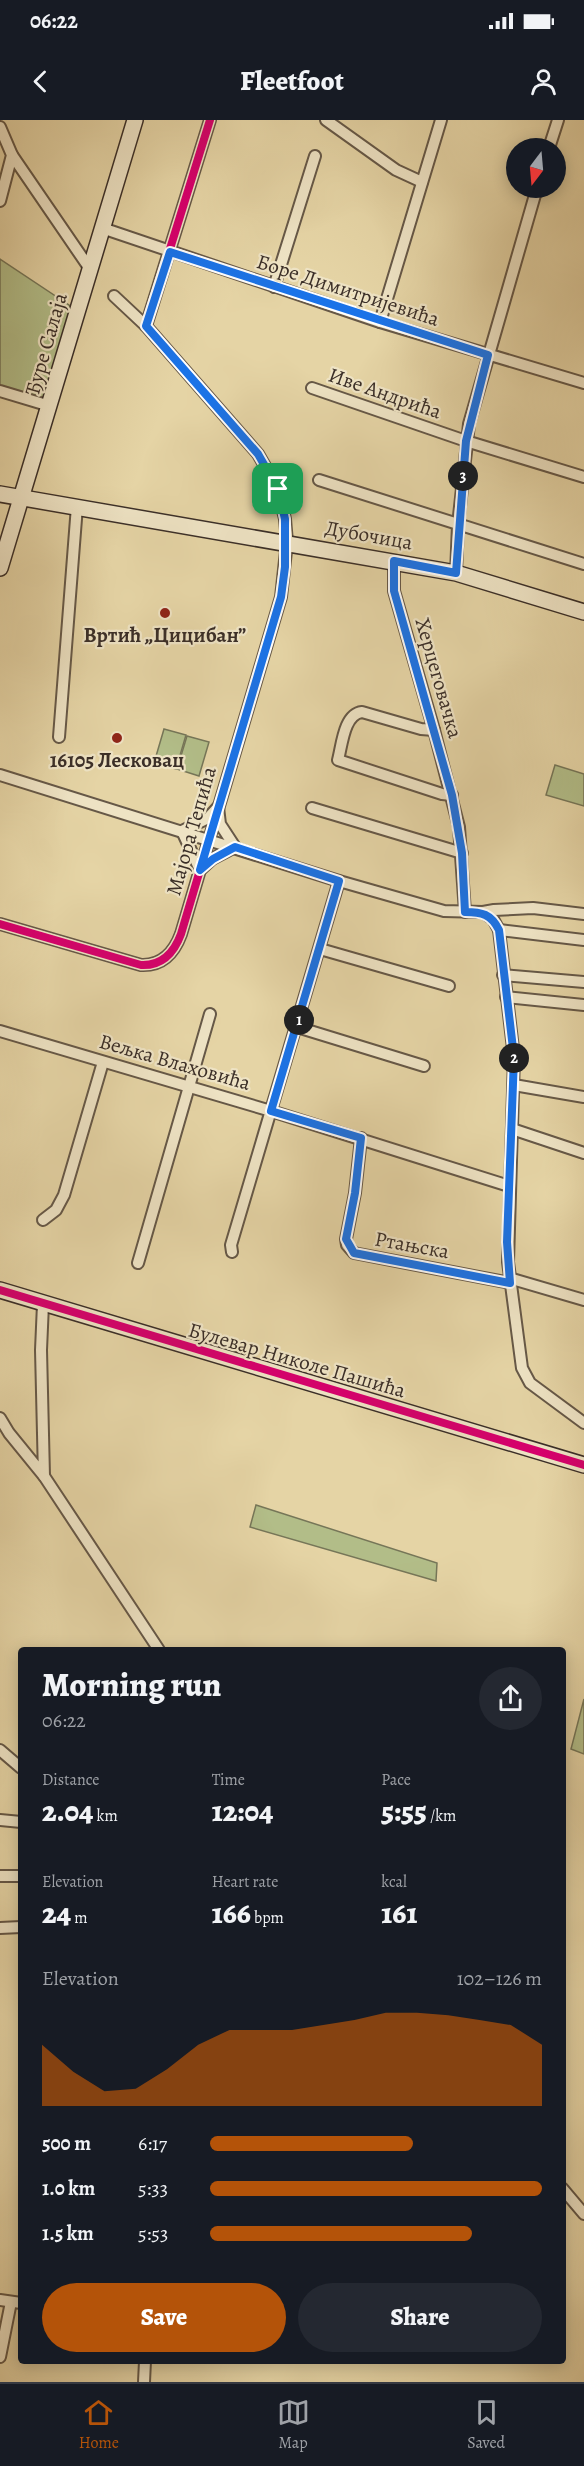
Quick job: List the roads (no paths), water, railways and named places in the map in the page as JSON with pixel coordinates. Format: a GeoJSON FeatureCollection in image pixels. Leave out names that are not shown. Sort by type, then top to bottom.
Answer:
{"type":"FeatureCollection","features":[{"type":"Feature","properties":{"kind":"street","name":"Ђуре Салаја"},"geometry":{"type":"LineString","coordinates":[[0,568],[135,120]]}},
{"type":"Feature","properties":{"kind":"street"},"geometry":{"type":"LineString","coordinates":[[146,326],[210,120]]}},
{"type":"Feature","properties":{"kind":"street"},"geometry":{"type":"LineString","coordinates":[[326,120],[396,170],[422,182]]}},
{"type":"Feature","properties":{"kind":"street"},"geometry":{"type":"LineString","coordinates":[[380,322],[441,120]]}},
{"type":"Feature","properties":{"kind":"street"},"geometry":{"type":"LineString","coordinates":[[552,138],[558,120]]}},
{"type":"Feature","properties":{"kind":"street"},"geometry":{"type":"LineString","coordinates":[[0,127],[12,155],[90,269]]}},
{"type":"Feature","properties":{"kind":"street"},"geometry":{"type":"LineString","coordinates":[[0,200],[12,155]]}},
{"type":"Feature","properties":{"kind":"street"},"geometry":{"type":"LineString","coordinates":[[274,287],[315,156]]}},
{"type":"Feature","properties":{"kind":"street"},"geometry":{"type":"LineString","coordinates":[[456,573],[466,441],[488,355],[534,198]]}},
{"type":"Feature","properties":{"kind":"street","name":"Боре Димитријевића"},"geometry":{"type":"LineString","coordinates":[[102,228],[380,322],[584,383]]}},
{"type":"Feature","properties":{"kind":"street","name":"Мајора Тепића"},"geometry":{"type":"LineString","coordinates":[[0,924],[132,964],[150,966],[166,958],[177,945],[281,597],[287,542],[285,519],[278,489],[258,454],[146,326],[114,296]]}},
{"type":"Feature","properties":{"kind":"street","name":"Иве Андрића"},"geometry":{"type":"LineString","coordinates":[[312,388],[466,441],[584,477]]}},
{"type":"Feature","properties":{"kind":"street"},"geometry":{"type":"LineString","coordinates":[[0,391],[50,406]]}},
{"type":"Feature","properties":{"kind":"street"},"geometry":{"type":"LineString","coordinates":[[320,480],[584,564]]}},
{"type":"Feature","properties":{"kind":"street","name":"Дубочица"},"geometry":{"type":"LineString","coordinates":[[0,494],[456,573],[584,612]]}},
{"type":"Feature","properties":{"kind":"street"},"geometry":{"type":"LineString","coordinates":[[59,737],[77,506]]}},
{"type":"Feature","properties":{"kind":"street","name":"Херцеговачка"},"geometry":{"type":"LineString","coordinates":[[394,561],[394,591],[452,795],[462,853],[465,912]]}},
{"type":"Feature","properties":{"kind":"street"},"geometry":{"type":"LineString","coordinates":[[434,730],[357,712],[350,718],[338,760],[442,794],[452,795]]}},
{"type":"Feature","properties":{"kind":"street"},"geometry":{"type":"LineString","coordinates":[[0,775],[339,881],[444,911],[483,912],[494,909],[533,908],[584,914]]}},
{"type":"Feature","properties":{"kind":"street"},"geometry":{"type":"LineString","coordinates":[[182,831],[208,818],[218,807]]}},
{"type":"Feature","properties":{"kind":"street"},"geometry":{"type":"LineString","coordinates":[[218,807],[220,824],[235,847]]}},
{"type":"Feature","properties":{"kind":"street"},"geometry":{"type":"LineString","coordinates":[[312,808],[462,853]]}},
{"type":"Feature","properties":{"kind":"street"},"geometry":{"type":"LineString","coordinates":[[182,831],[200,870],[213,859],[235,847]]}},
{"type":"Feature","properties":{"kind":"street"},"geometry":{"type":"LineString","coordinates":[[232,1252],[231,1245],[339,881]]}},
{"type":"Feature","properties":{"kind":"street"},"geometry":{"type":"LineString","coordinates":[[483,912],[493,919],[499,930],[514,1057],[509,1186],[509,1280],[524,1374],[542,1392],[584,1423]]}},
{"type":"Feature","properties":{"kind":"street"},"geometry":{"type":"LineString","coordinates":[[499,930],[584,940]]}},
{"type":"Feature","properties":{"kind":"street"},"geometry":{"type":"LineString","coordinates":[[320,949],[449,986]]}},
{"type":"Feature","properties":{"kind":"street"},"geometry":{"type":"LineString","coordinates":[[503,975],[584,982]]}},
{"type":"Feature","properties":{"kind":"street"},"geometry":{"type":"LineString","coordinates":[[506,997],[584,1005]]}},
{"type":"Feature","properties":{"kind":"street"},"geometry":{"type":"LineString","coordinates":[[138,1263],[210,1014]]}},
{"type":"Feature","properties":{"kind":"street"},"geometry":{"type":"LineString","coordinates":[[297,1027],[424,1066]]}},
{"type":"Feature","properties":{"kind":"street","name":"Вељка Влаховића"},"geometry":{"type":"LineString","coordinates":[[0,1031],[361,1138],[509,1186]]}},
{"type":"Feature","properties":{"kind":"street"},"geometry":{"type":"LineString","coordinates":[[43,1220],[56,1210],[64,1195],[103,1062]]}},
{"type":"Feature","properties":{"kind":"street"},"geometry":{"type":"LineString","coordinates":[[514,1085],[584,1097]]}},
{"type":"Feature","properties":{"kind":"street"},"geometry":{"type":"LineString","coordinates":[[512,1129],[584,1153]]}},
{"type":"Feature","properties":{"kind":"street","name":"Ртањска"},"geometry":{"type":"LineString","coordinates":[[361,1138],[355,1193],[346,1239],[354,1253],[509,1280],[584,1300]]}},
{"type":"Feature","properties":{"kind":"street","name":"Булевар Николе Пашића"},"geometry":{"type":"LineString","coordinates":[[0,1290],[584,1465]]}},
{"type":"Feature","properties":{"kind":"street"},"geometry":{"type":"LineString","coordinates":[[43,1304],[41,1350],[44,1476]]}},
{"type":"Feature","properties":{"kind":"street"},"geometry":{"type":"LineString","coordinates":[[0,1418],[9,1433],[44,1476],[157,1647]]}},
{"type":"Feature","properties":{"kind":"street"},"geometry":{"type":"LineString","coordinates":[[0,1750],[18,1765]]}},
{"type":"Feature","properties":{"kind":"street"},"geometry":{"type":"LineString","coordinates":[[0,1820],[18,1822]]}},
{"type":"Feature","properties":{"kind":"street"},"geometry":{"type":"LineString","coordinates":[[0,1876],[18,1876]]}},
{"type":"Feature","properties":{"kind":"street"},"geometry":{"type":"LineString","coordinates":[[0,1928],[18,1927]]}},
{"type":"Feature","properties":{"kind":"street"},"geometry":{"type":"LineString","coordinates":[[566,2193],[584,2214]]}},
{"type":"Feature","properties":{"kind":"street"},"geometry":{"type":"LineString","coordinates":[[0,2357],[11,2302]]}},
{"type":"Feature","properties":{"kind":"street"},"geometry":{"type":"LineString","coordinates":[[144,2382],[145,2364]]}},
{"type":"Feature","properties":{"kind":"place","name":"Вртић „Цицибан”"},"geometry":{"type":"Point","coordinates":[165,613]}},
{"type":"Feature","properties":{"kind":"place","name":"16105 Лесковац"},"geometry":{"type":"Point","coordinates":[117,738]}}]}
